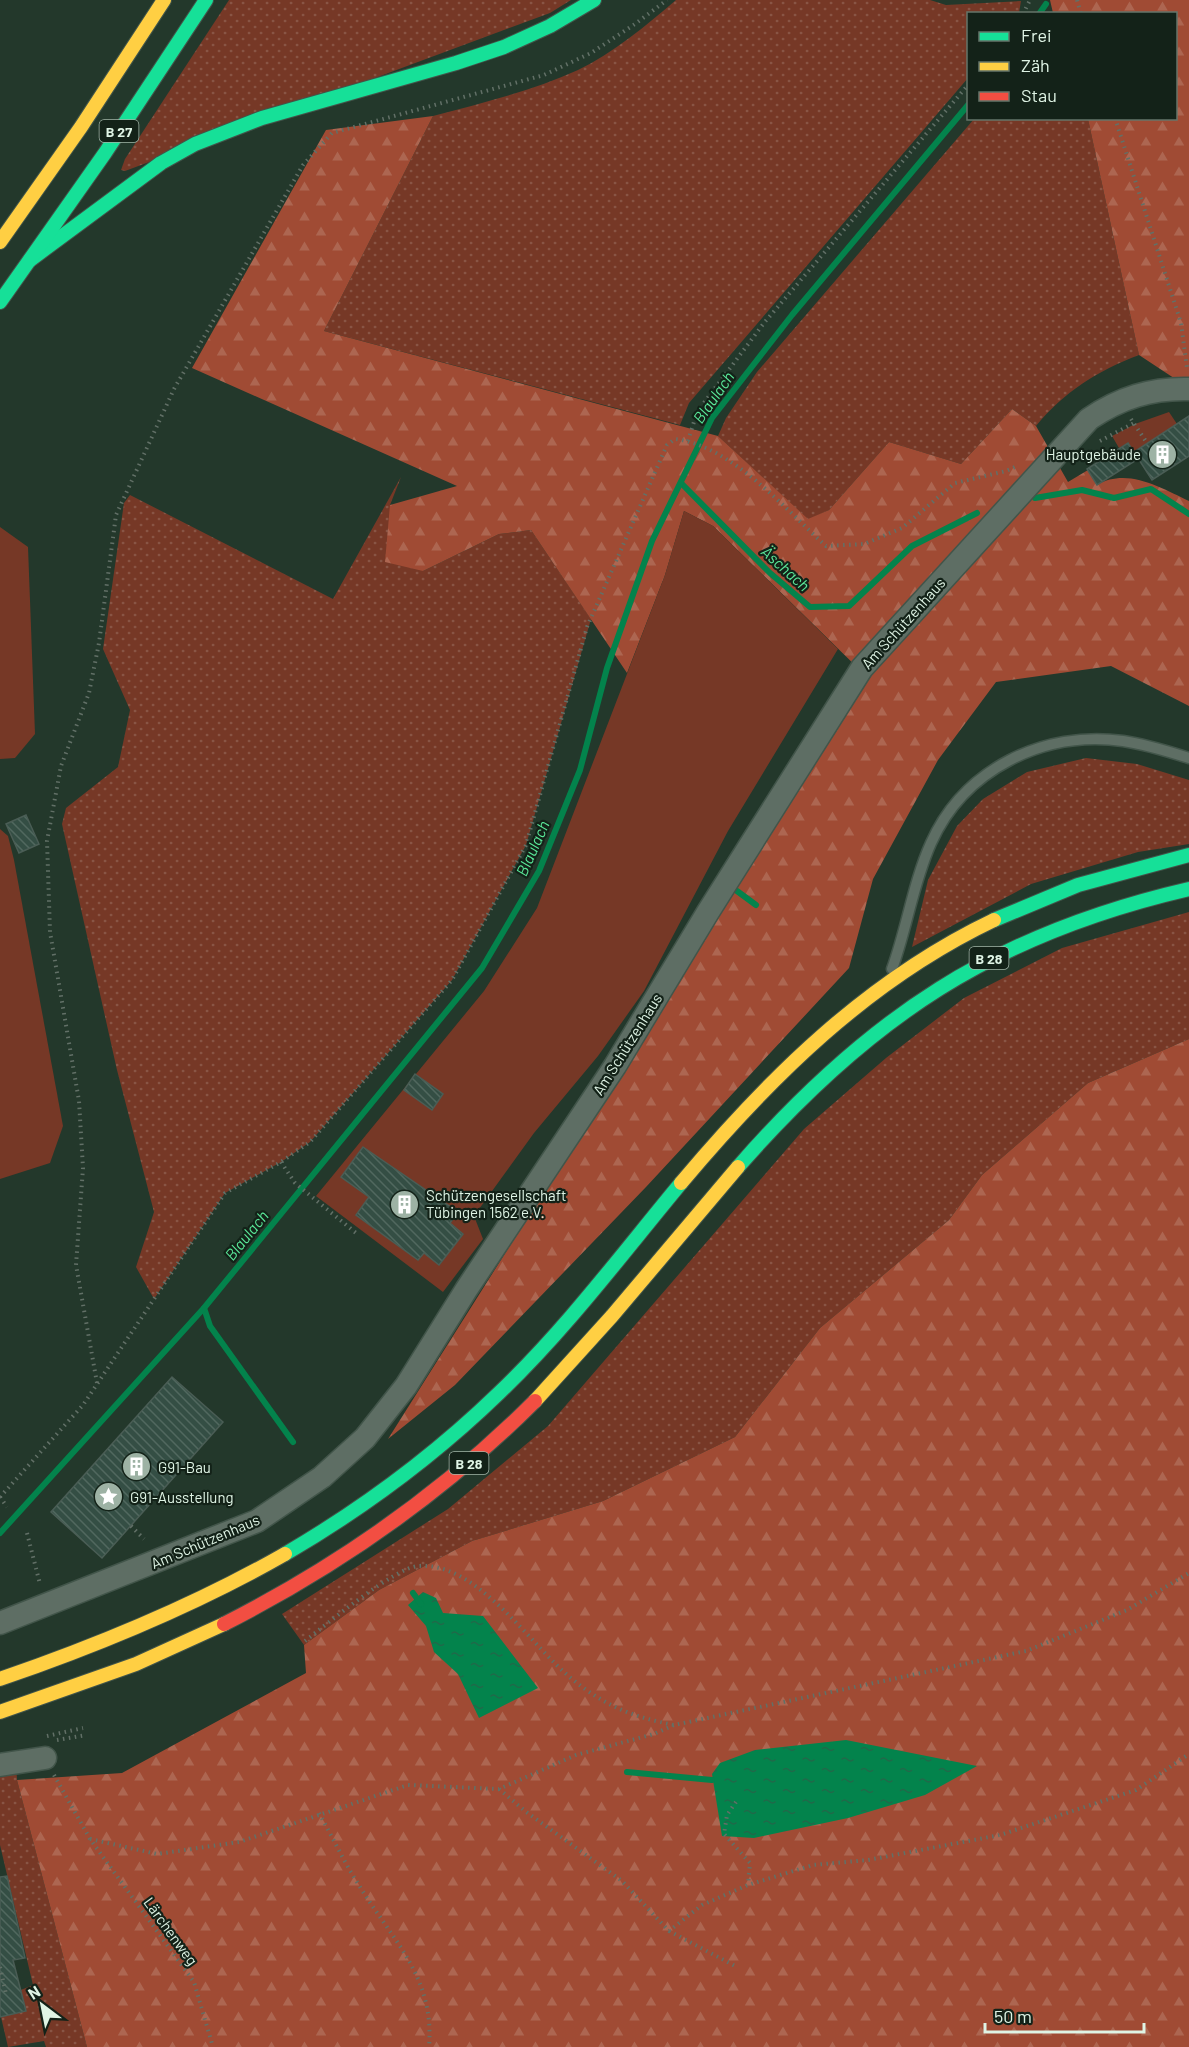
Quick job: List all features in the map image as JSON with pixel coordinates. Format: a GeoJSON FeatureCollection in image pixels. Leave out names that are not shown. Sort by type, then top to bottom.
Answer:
{"type":"FeatureCollection","features":[{"type":"Feature","properties":{"kind":"highway","name":"B 27"},"geometry":{"type":"LineString","coordinates":[[0,242],[81,127],[164,0]]}},
{"type":"Feature","properties":{"kind":"highway","name":"B 27"},"geometry":{"type":"LineString","coordinates":[[0,302],[206,0]]}},
{"type":"Feature","properties":{"kind":"highway"},"geometry":{"type":"LineString","coordinates":[[30,261],[87,221],[141,175],[211,136],[291,109],[467,61],[541,31],[594,0]]}},
{"type":"Feature","properties":{"kind":"highway","name":"B 28"},"geometry":{"type":"LineString","coordinates":[[0,1678],[158,1620],[246,1577],[349,1514],[438,1448],[479,1413],[554,1336],[692,1171],[772,1082],[827,1030],[886,983],[939,948],[1036,899],[1090,879],[1189,855]]}},
{"type":"Feature","properties":{"kind":"highway","name":"B 28"},"geometry":{"type":"LineString","coordinates":[[0,1712],[110,1674],[217,1628],[268,1602],[365,1541],[458,1473],[544,1392],[788,1112],[846,1056],[889,1021],[972,967],[1037,934],[1092,913],[1148,897],[1189,889]]}},
{"type":"Feature","properties":{"kind":"street","name":"Am Schützenhaus"},"geometry":{"type":"LineString","coordinates":[[0,1623],[43,1603],[96,1586],[256,1521],[322,1477],[365,1438],[406,1386],[466,1290],[615,1066],[708,912],[862,668],[1089,420],[1108,407],[1188,380]]}},
{"type":"Feature","properties":{"kind":"street"},"geometry":{"type":"LineString","coordinates":[[0,1765],[44,1751]]}},
{"type":"Feature","properties":{"kind":"lane"},"geometry":{"type":"LineString","coordinates":[[886,983],[930,844],[944,817],[966,791],[995,768],[1021,753],[1053,743],[1087,740],[1122,741],[1189,759]]}},
{"type":"Feature","properties":{"kind":"path"},"geometry":{"type":"LineString","coordinates":[[97,1384],[76,1265],[83,1168],[79,1101],[50,932],[47,841],[62,766],[89,693],[116,515],[174,389],[303,165],[332,132],[544,75],[591,53],[667,0]]}},
{"type":"Feature","properties":{"kind":"path"},"geometry":{"type":"LineString","coordinates":[[688,441],[697,412],[764,323],[967,87]]}},
{"type":"Feature","properties":{"kind":"path"},"geometry":{"type":"LineString","coordinates":[[1116,120],[1181,323],[1187,353],[1188,380]]}},
{"type":"Feature","properties":{"kind":"path"},"geometry":{"type":"LineString","coordinates":[[1096,443],[1134,423],[1147,443]]}},
{"type":"Feature","properties":{"kind":"path"},"geometry":{"type":"LineString","coordinates":[[8,1507],[0,1497],[83,1405],[225,1193],[281,1162],[310,1142],[452,980],[526,845],[587,627],[667,445],[675,439],[708,448],[742,470],[826,546],[864,544],[902,528],[955,483],[1006,471],[1021,464]]}},
{"type":"Feature","properties":{"kind":"path"},"geometry":{"type":"LineString","coordinates":[[281,1162],[295,1182],[308,1195],[356,1233]]}},
{"type":"Feature","properties":{"kind":"path"},"geometry":{"type":"LineString","coordinates":[[131,1526],[144,1539]]}},
{"type":"Feature","properties":{"kind":"path"},"geometry":{"type":"LineString","coordinates":[[27,1533],[42,1590]]}},
{"type":"Feature","properties":{"kind":"path"},"geometry":{"type":"LineString","coordinates":[[304,1641],[380,1584],[417,1566],[445,1569],[491,1597],[556,1665],[605,1703],[636,1718],[674,1725]]}},
{"type":"Feature","properties":{"kind":"path"},"geometry":{"type":"LineString","coordinates":[[90,1839],[157,1854],[239,1842],[408,1785],[499,1789],[576,1755],[654,1734],[674,1725],[1026,1651],[1127,1610],[1189,1573]]}},
{"type":"Feature","properties":{"kind":"path"},"geometry":{"type":"LineString","coordinates":[[48,1735],[83,1728]]}},
{"type":"Feature","properties":{"kind":"path"},"geometry":{"type":"LineString","coordinates":[[44,1751],[86,1735]]}},
{"type":"Feature","properties":{"kind":"path","name":"Lärchenweg"},"geometry":{"type":"LineString","coordinates":[[44,1751],[90,1839],[194,1982],[213,2047]]}},
{"type":"Feature","properties":{"kind":"path"},"geometry":{"type":"LineString","coordinates":[[669,1931],[702,1905],[748,1885],[813,1865],[868,1860],[1000,1835],[1136,1790],[1189,1755]]}},
{"type":"Feature","properties":{"kind":"path"},"geometry":{"type":"LineString","coordinates":[[499,1789],[525,1811],[622,1881],[669,1931],[737,1967]]}},
{"type":"Feature","properties":{"kind":"path"},"geometry":{"type":"LineString","coordinates":[[736,1802],[728,1815],[724,1834],[750,1863],[748,1885]]}},
{"type":"Feature","properties":{"kind":"path"},"geometry":{"type":"LineString","coordinates":[[319,1814],[357,1882],[420,1977],[431,2021],[429,2047]]}},
{"type":"Feature","properties":{"kind":"path"},"geometry":{"type":"LineString","coordinates":[[0,1970],[6,1994]]}},
{"type":"Feature","properties":{"kind":"shaded area"},"geometry":{"type":"Polygon","coordinates":[[[229,0],[571,0],[550,13],[125,171],[121,170],[125,159],[229,0]]]}},
{"type":"Feature","properties":{"kind":"shaded area"},"geometry":{"type":"Polygon","coordinates":[[[676,0],[930,0],[946,5],[1021,1],[1019,12],[967,12],[967,79],[689,403],[680,425],[324,331],[433,116],[525,90],[578,70],[617,47],[676,0]]]}},
{"type":"Feature","properties":{"kind":"shaded area"},"geometry":{"type":"Polygon","coordinates":[[[973,120],[1088,120],[1139,355],[1109,368],[1082,384],[1058,403],[1036,426],[1012,409],[961,464],[889,442],[829,510],[808,520],[718,436],[726,418],[757,372],[973,120]]]}},
{"type":"Feature","properties":{"kind":"shaded area"},"geometry":{"type":"Polygon","coordinates":[[[1169,412],[1177,424],[1134,452],[1128,443],[1119,448],[1112,436],[1135,424],[1169,412]]]}},
{"type":"Feature","properties":{"kind":"shaded area"},"geometry":{"type":"Polygon","coordinates":[[[401,477],[390,505],[423,571],[499,534],[531,530],[591,619],[526,845],[452,980],[310,1142],[281,1162],[225,1193],[154,1299],[136,1267],[154,1212],[117,1070],[62,824],[66,808],[118,767],[130,710],[103,649],[124,503],[130,495],[333,599],[401,477]]]}},
{"type":"Feature","properties":{"kind":"shaded area"},"geometry":{"type":"Polygon","coordinates":[[[684,511],[713,526],[838,649],[728,831],[644,991],[598,1056],[534,1133],[474,1216],[483,1239],[443,1292],[316,1196],[484,991],[537,908],[665,575],[684,511]]]}},
{"type":"Feature","properties":{"kind":"shaded area"},"geometry":{"type":"Polygon","coordinates":[[[0,527],[28,547],[35,734],[15,758],[0,759],[0,527]]]}},
{"type":"Feature","properties":{"kind":"shaded area"},"geometry":{"type":"Polygon","coordinates":[[[1086,758],[1137,764],[1189,780],[1189,844],[1138,852],[1031,884],[912,947],[928,880],[957,826],[983,799],[1027,772],[1086,758]]]}},
{"type":"Feature","properties":{"kind":"shaded area"},"geometry":{"type":"Polygon","coordinates":[[[0,829],[8,836],[14,860],[63,1126],[50,1163],[0,1179],[0,829]]]}},
{"type":"Feature","properties":{"kind":"shaded area"},"geometry":{"type":"Polygon","coordinates":[[[1189,912],[1189,1039],[1088,1083],[982,1175],[949,1220],[820,1328],[735,1437],[603,1501],[472,1541],[379,1590],[304,1645],[282,1614],[448,1509],[548,1426],[804,1129],[886,1058],[964,998],[1062,948],[1189,912]]]}},
{"type":"Feature","properties":{"kind":"shaded area"},"geometry":{"type":"Polygon","coordinates":[[[16,1762],[17,1780],[87,2047],[46,2047],[44,2041],[8,2047],[1,2017],[25,2011],[21,1990],[33,1985],[0,1845],[0,1765],[16,1762]]]}},
{"type":"Feature","properties":{"kind":"green space"},"geometry":{"type":"Polygon","coordinates":[[[1050,0],[1189,0],[1189,388],[1139,355],[1088,120],[1177,120],[1177,12],[1053,12],[1050,0]]]}},
{"type":"Feature","properties":{"kind":"green space"},"geometry":{"type":"Polygon","coordinates":[[[433,116],[324,331],[718,436],[808,519],[829,510],[889,442],[961,464],[1012,409],[1036,426],[1068,482],[1088,470],[1097,485],[1120,478],[1144,481],[1189,501],[1189,706],[1111,666],[996,682],[938,760],[873,879],[849,968],[646,1187],[455,1385],[388,1439],[868,678],[713,526],[684,511],[665,575],[627,673],[531,530],[499,534],[423,571],[385,562],[390,505],[457,486],[192,368],[326,130],[433,116]]]}},
{"type":"Feature","properties":{"kind":"green space"},"geometry":{"type":"Polygon","coordinates":[[[1189,1039],[1189,2047],[87,2047],[17,1780],[122,1773],[306,1673],[304,1645],[379,1590],[472,1541],[603,1501],[735,1437],[820,1328],[949,1220],[982,1175],[1088,1083],[1189,1039]]]}},
{"type":"Feature","properties":{"kind":"water"},"geometry":{"type":"Polygon","coordinates":[[[423,1592],[436,1598],[443,1613],[483,1616],[538,1688],[479,1718],[458,1674],[434,1652],[426,1626],[408,1605],[423,1592]]]}},
{"type":"Feature","properties":{"kind":"water"},"geometry":{"type":"Polygon","coordinates":[[[846,1740],[977,1766],[925,1795],[848,1818],[754,1838],[722,1836],[712,1774],[720,1763],[755,1750],[846,1740]]]}},
{"type":"Feature","properties":{"kind":"building","name":"Hauptgebäude"},"geometry":{"type":"Polygon","coordinates":[[[1189,416],[1189,456],[1152,480],[1134,452],[1189,416]]]}},
{"type":"Feature","properties":{"kind":"building"},"geometry":{"type":"Polygon","coordinates":[[[1128,443],[1138,459],[1097,485],[1087,469],[1128,443]]]}},
{"type":"Feature","properties":{"kind":"building"},"geometry":{"type":"Polygon","coordinates":[[[26,815],[39,844],[19,853],[6,824],[26,815]]]}},
{"type":"Feature","properties":{"kind":"building"},"geometry":{"type":"Polygon","coordinates":[[[415,1074],[443,1094],[432,1110],[404,1090],[415,1074]]]}},
{"type":"Feature","properties":{"kind":"building","name":"Schützengesellschaft Tübingen 1562 e.V."},"geometry":{"type":"Polygon","coordinates":[[[363,1147],[458,1212],[450,1223],[463,1234],[439,1265],[424,1253],[418,1260],[356,1215],[369,1197],[341,1177],[363,1147]]]}},
{"type":"Feature","properties":{"kind":"building","name":"G91-Bau"},"geometry":{"type":"Polygon","coordinates":[[[172,1377],[223,1422],[102,1558],[51,1512],[172,1377]]]}},
{"type":"Feature","properties":{"kind":"building"},"geometry":{"type":"Polygon","coordinates":[[[7,1876],[25,1958],[13,1960],[26,2011],[0,2017],[0,1877],[7,1876]]]}},
{"type":"Feature","properties":{"kind":"waterway","name":"Blaulach"},"geometry":{"type":"LineString","coordinates":[[1040,12],[1046,4]]}},
{"type":"Feature","properties":{"kind":"waterway","name":"Blaulach"},"geometry":{"type":"LineString","coordinates":[[0,1533],[204,1308],[482,968],[539,871],[580,770],[607,668],[652,541],[712,418],[792,315],[967,106]]}},
{"type":"Feature","properties":{"kind":"waterway","name":"Äschach"},"geometry":{"type":"LineString","coordinates":[[681,483],[770,573],[810,607],[849,606],[912,546],[977,513]]}},
{"type":"Feature","properties":{"kind":"waterway","name":"Äschach"},"geometry":{"type":"LineString","coordinates":[[1035,498],[1082,490],[1114,498],[1151,489],[1189,514]]}},
{"type":"Feature","properties":{"kind":"waterway"},"geometry":{"type":"LineString","coordinates":[[737,891],[756,905]]}},
{"type":"Feature","properties":{"kind":"waterway"},"geometry":{"type":"LineString","coordinates":[[204,1308],[210,1326],[293,1442]]}},
{"type":"Feature","properties":{"kind":"waterway"},"geometry":{"type":"LineString","coordinates":[[413,1593],[421,1604]]}},
{"type":"Feature","properties":{"kind":"waterway"},"geometry":{"type":"LineString","coordinates":[[627,1772],[712,1780]]}},
{"type":"Feature","properties":{"kind":"traffic: fast"},"geometry":{"type":"LineString","coordinates":[[0,302],[105,153],[206,0]]}},
{"type":"Feature","properties":{"kind":"traffic: fast"},"geometry":{"type":"LineString","coordinates":[[30,260],[161,163],[195,144],[262,118],[456,63],[504,47],[550,26],[594,0]]}},
{"type":"Feature","properties":{"kind":"traffic: fast"},"geometry":{"type":"LineString","coordinates":[[994,920],[1078,885],[1189,855]]}},
{"type":"Feature","properties":{"kind":"traffic: fast"},"geometry":{"type":"LineString","coordinates":[[738,1167],[787,1114],[836,1067],[887,1025],[940,989],[995,957],[1055,930],[1119,908],[1189,889]]}},
{"type":"Feature","properties":{"kind":"traffic: fast"},"geometry":{"type":"LineString","coordinates":[[285,1554],[370,1500],[475,1416],[524,1369],[570,1317],[681,1183]]}},
{"type":"Feature","properties":{"kind":"traffic: slow"},"geometry":{"type":"LineString","coordinates":[[0,242],[81,127],[164,0]]}},
{"type":"Feature","properties":{"kind":"traffic: slow"},"geometry":{"type":"LineString","coordinates":[[681,1183],[750,1106],[824,1034],[904,972],[948,944],[994,920]]}},
{"type":"Feature","properties":{"kind":"traffic: slow"},"geometry":{"type":"LineString","coordinates":[[535,1401],[612,1316],[738,1167]]}},
{"type":"Feature","properties":{"kind":"traffic: slow"},"geometry":{"type":"LineString","coordinates":[[0,1679],[146,1623],[216,1591],[285,1554]]}},
{"type":"Feature","properties":{"kind":"traffic: slow"},"geometry":{"type":"LineString","coordinates":[[0,1712],[136,1664],[224,1624]]}},
{"type":"Feature","properties":{"kind":"traffic: jam"},"geometry":{"type":"LineString","coordinates":[[224,1624],[309,1577],[388,1525],[464,1466],[535,1401]]}},
{"type":"Feature","properties":{"kind":"place","name":"Hauptgebäude"},"geometry":{"type":"Point","coordinates":[1162,454]}},
{"type":"Feature","properties":{"kind":"place","name":"Schützengesellschaft Tübingen 1562 e.V."},"geometry":{"type":"Point","coordinates":[405,1204]}},
{"type":"Feature","properties":{"kind":"place","name":"G91-Bau"},"geometry":{"type":"Point","coordinates":[137,1467]}},
{"type":"Feature","properties":{"kind":"place","name":"G91-Ausstellung"},"geometry":{"type":"Point","coordinates":[109,1497]}}]}
